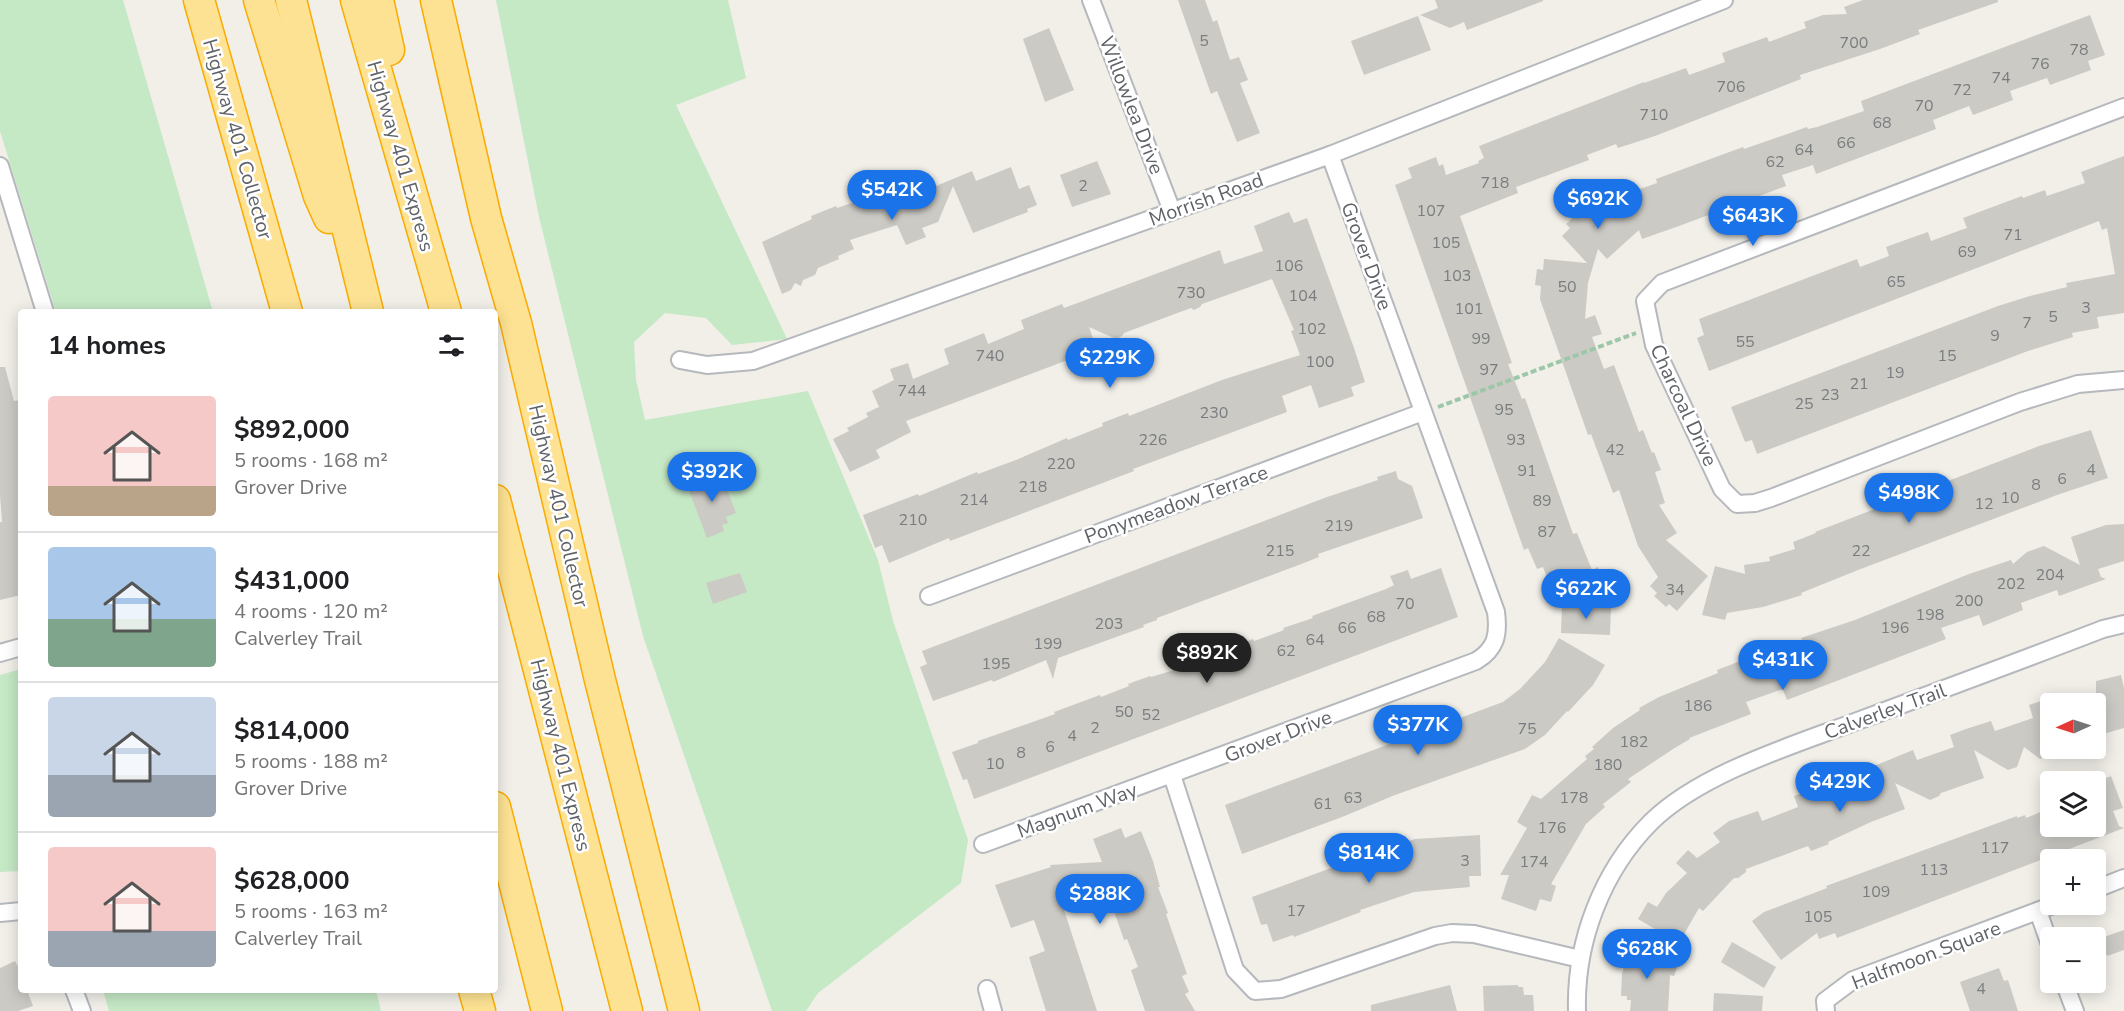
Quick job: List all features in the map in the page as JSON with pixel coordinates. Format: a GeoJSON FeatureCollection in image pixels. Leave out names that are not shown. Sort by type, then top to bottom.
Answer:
{"type":"FeatureCollection","features":[{"type":"Feature","properties":{"kind":"highway"},"geometry":{"type":"LineString","coordinates":[[259,0],[319,196],[366,303]]}},
{"type":"Feature","properties":{"kind":"highway"},"geometry":{"type":"LineString","coordinates":[[291,0],[366,303]]}},
{"type":"Feature","properties":{"kind":"highway","name":"Highway 401 Express"},"geometry":{"type":"LineString","coordinates":[[356,0],[445,309]]}},
{"type":"Feature","properties":{"kind":"highway"},"geometry":{"type":"LineString","coordinates":[[378,0],[436,273]]}},
{"type":"Feature","properties":{"kind":"highway","name":"Highway 401 Collector"},"geometry":{"type":"LineString","coordinates":[[436,0],[486,218],[516,323],[600,680],[684,1011]]}},
{"type":"Feature","properties":{"kind":"highway","name":"Highway 401 Collector"},"geometry":{"type":"LineString","coordinates":[[199,2],[286,309]]}},
{"type":"Feature","properties":{"kind":"highway","name":"Highway 401 Express"},"geometry":{"type":"LineString","coordinates":[[498,512],[627,1011]]}},
{"type":"Feature","properties":{"kind":"highway"},"geometry":{"type":"LineString","coordinates":[[498,819],[547,1011]]}},
{"type":"Feature","properties":{"kind":"highway"},"geometry":{"type":"LineString","coordinates":[[475,993],[480,1011]]}},
{"type":"Feature","properties":{"kind":"street","name":"Willowlea Drive"},"geometry":{"type":"LineString","coordinates":[[1091,0],[1172,211]]}},
{"type":"Feature","properties":{"kind":"street","name":"Morrish Road"},"geometry":{"type":"LineString","coordinates":[[680,360],[707,365],[753,361],[1330,155],[1724,0]]}},
{"type":"Feature","properties":{"kind":"street","name":"Charcoal Drive"},"geometry":{"type":"LineString","coordinates":[[2124,107],[1662,283],[1644,302],[1654,345],[1722,489],[1737,504],[1755,503],[1771,498],[2028,399],[2078,384],[2124,380]]}},
{"type":"Feature","properties":{"kind":"street","name":"Grover Drive"},"geometry":{"type":"LineString","coordinates":[[1172,776],[1476,661],[1488,654],[1495,641],[1496,612],[1330,155]]}},
{"type":"Feature","properties":{"kind":"street"},"geometry":{"type":"LineString","coordinates":[[0,166],[44,309]]}},
{"type":"Feature","properties":{"kind":"street","name":"Ponymeadow Terrace"},"geometry":{"type":"LineString","coordinates":[[928,596],[1423,412]]}},
{"type":"Feature","properties":{"kind":"street","name":"Calverley Trail"},"geometry":{"type":"LineString","coordinates":[[1577,1011],[1576,994],[1580,959],[1590,918],[1622,856],[1650,823],[1667,808],[1731,770],[2103,629],[2124,624]]}},
{"type":"Feature","properties":{"kind":"street"},"geometry":{"type":"LineString","coordinates":[[0,653],[18,647]]}},
{"type":"Feature","properties":{"kind":"street"},"geometry":{"type":"LineString","coordinates":[[1172,776],[1235,970],[1255,991],[1281,989],[1435,936],[1448,934],[1478,934],[1580,959]]}},
{"type":"Feature","properties":{"kind":"street","name":"Magnum Way"},"geometry":{"type":"LineString","coordinates":[[983,844],[1172,776]]}},
{"type":"Feature","properties":{"kind":"street"},"geometry":{"type":"LineString","coordinates":[[2106,885],[2124,878]]}},
{"type":"Feature","properties":{"kind":"street"},"geometry":{"type":"LineString","coordinates":[[0,913],[18,911]]}},
{"type":"Feature","properties":{"kind":"street"},"geometry":{"type":"LineString","coordinates":[[2038,911],[2044,927]]}},
{"type":"Feature","properties":{"kind":"street","name":"Halfmoon Square"},"geometry":{"type":"LineString","coordinates":[[1826,1011],[1825,1001],[1853,980],[2038,911]]}},
{"type":"Feature","properties":{"kind":"street"},"geometry":{"type":"LineString","coordinates":[[987,988],[993,1011]]}},
{"type":"Feature","properties":{"kind":"street"},"geometry":{"type":"LineString","coordinates":[[75,993],[82,1011]]}},
{"type":"Feature","properties":{"kind":"street"},"geometry":{"type":"LineString","coordinates":[[2068,993],[2075,1011]]}},
{"type":"Feature","properties":{"kind":"path"},"geometry":{"type":"LineString","coordinates":[[1423,412],[1650,327]]}},
{"type":"Feature","properties":{"kind":"green space"},"geometry":{"type":"Polygon","coordinates":[[[0,0],[123,0],[212,309],[55,309],[0,131],[0,0]]]}},
{"type":"Feature","properties":{"kind":"green space"},"geometry":{"type":"Polygon","coordinates":[[[496,0],[728,0],[746,78],[676,105],[787,339],[732,345],[706,318],[665,313],[634,342],[636,380],[645,420],[808,391],[878,560],[893,621],[968,840],[961,883],[818,993],[806,1011],[772,1011],[643,636],[539,217],[496,0]]]}},
{"type":"Feature","properties":{"kind":"green space"},"geometry":{"type":"Polygon","coordinates":[[[18,670],[18,871],[0,872],[0,675],[18,670]]]}},
{"type":"Feature","properties":{"kind":"green space"},"geometry":{"type":"Polygon","coordinates":[[[104,993],[377,993],[381,1011],[109,1011],[104,993]]]}},
{"type":"Feature","properties":{"kind":"building"},"geometry":{"type":"Polygon","coordinates":[[[1178,0],[1205,0],[1213,22],[1217,20],[1230,60],[1239,57],[1248,80],[1240,83],[1260,133],[1237,142],[1217,91],[1211,94],[1178,0]]]}},
{"type":"Feature","properties":{"kind":"building"},"geometry":{"type":"Polygon","coordinates":[[[1435,0],[1543,1],[1467,30],[1464,22],[1450,28],[1420,15],[1438,8],[1435,0]]]}},
{"type":"Feature","properties":{"kind":"building"},"geometry":{"type":"Polygon","coordinates":[[[1863,0],[1998,0],[1998,2],[1918,30],[1920,34],[1880,49],[1800,75],[1801,79],[1655,136],[1618,148],[1616,144],[1587,155],[1589,160],[1516,187],[1518,193],[1460,216],[1512,363],[1508,364],[1522,399],[1525,398],[1573,534],[1577,533],[1592,570],[1598,567],[1603,582],[1562,599],[1562,593],[1554,596],[1543,567],[1537,569],[1528,548],[1524,550],[1395,185],[1412,178],[1408,168],[1436,157],[1439,166],[1443,164],[1446,175],[1479,163],[1478,161],[1484,158],[1479,146],[1644,82],[1686,68],[1689,75],[1725,62],[1722,53],[1767,37],[1769,42],[1806,28],[1804,22],[1823,15],[1847,14],[1844,7],[1863,0]]]}},
{"type":"Feature","properties":{"kind":"building"},"geometry":{"type":"Polygon","coordinates":[[[2090,15],[2105,55],[2088,61],[2091,70],[2050,85],[2047,78],[2010,91],[2013,100],[1973,115],[1969,106],[1933,120],[1936,129],[1816,174],[1813,165],[1782,175],[1786,186],[1679,226],[1642,239],[1639,230],[1607,259],[1598,249],[1588,283],[1585,319],[1595,315],[1602,334],[1592,337],[1604,369],[1614,365],[1639,432],[1643,430],[1661,470],[1655,472],[1665,503],[1659,505],[1677,533],[1666,540],[1708,576],[1677,611],[1669,604],[1666,607],[1654,596],[1657,593],[1650,586],[1658,577],[1638,546],[1619,490],[1613,493],[1591,434],[1588,435],[1540,299],[1541,286],[1535,285],[1537,269],[1543,270],[1544,259],[1587,263],[1562,236],[1570,228],[1566,224],[1577,214],[1582,219],[1597,204],[1657,183],[1656,179],[1743,147],[1744,149],[1807,127],[1808,129],[1817,127],[1864,111],[1861,101],[2090,15]]]}},
{"type":"Feature","properties":{"kind":"building"},"geometry":{"type":"Polygon","coordinates":[[[1418,16],[1431,50],[1364,75],[1351,41],[1418,16]]]}},
{"type":"Feature","properties":{"kind":"building"},"geometry":{"type":"Polygon","coordinates":[[[1049,28],[1074,90],[1045,102],[1023,39],[1049,28]]]}},
{"type":"Feature","properties":{"kind":"building"},"geometry":{"type":"Polygon","coordinates":[[[2124,156],[2124,313],[2097,317],[2099,328],[2072,333],[2073,337],[2028,351],[1757,454],[1752,440],[1745,442],[1731,407],[1998,306],[2067,287],[2066,283],[2115,274],[2107,228],[2102,230],[2099,221],[1709,371],[1697,338],[1704,335],[1699,319],[1857,259],[1860,267],[1889,256],[1886,247],[1928,232],[1931,241],[1967,228],[1963,218],[2022,196],[2023,198],[2045,190],[2047,196],[2085,183],[2081,172],[2124,156]]]}},
{"type":"Feature","properties":{"kind":"building"},"geometry":{"type":"Polygon","coordinates":[[[1097,161],[1111,194],[1072,207],[1060,175],[1097,161]]]}},
{"type":"Feature","properties":{"kind":"building"},"geometry":{"type":"Polygon","coordinates":[[[1011,167],[1019,189],[1029,185],[1037,205],[1027,209],[1028,212],[973,233],[953,186],[938,222],[922,228],[926,237],[906,245],[897,225],[850,240],[854,249],[838,256],[839,259],[818,268],[815,275],[803,280],[801,286],[795,283],[791,290],[782,294],[762,242],[812,219],[811,216],[890,190],[889,186],[906,179],[909,187],[926,181],[929,189],[972,171],[976,181],[1011,167]]]}},
{"type":"Feature","properties":{"kind":"building"},"geometry":{"type":"Polygon","coordinates":[[[1289,212],[1294,223],[1307,218],[1354,348],[1365,382],[1351,387],[1354,396],[1319,408],[1311,385],[1282,396],[1287,412],[1133,469],[1134,471],[950,541],[949,538],[889,563],[882,545],[875,548],[863,515],[918,494],[919,496],[977,472],[978,474],[1016,460],[1067,438],[1068,440],[1128,413],[1129,416],[1222,380],[1300,355],[1291,331],[1294,330],[1272,279],[1202,304],[1194,310],[1191,308],[1124,333],[1116,339],[1089,327],[1097,349],[906,421],[911,432],[876,450],[880,458],[850,472],[833,439],[849,431],[847,428],[868,417],[866,413],[879,407],[872,391],[894,380],[890,369],[908,363],[913,379],[949,364],[944,349],[984,333],[988,344],[1024,329],[1021,320],[1062,304],[1064,308],[1220,250],[1224,264],[1263,251],[1254,226],[1289,212]]]}},
{"type":"Feature","properties":{"kind":"building"},"geometry":{"type":"Polygon","coordinates":[[[0,367],[5,367],[14,401],[18,400],[18,596],[0,600],[0,522],[2,522],[0,367]]]}},
{"type":"Feature","properties":{"kind":"building"},"geometry":{"type":"Polygon","coordinates":[[[2091,430],[2108,478],[1858,570],[1801,593],[1802,595],[1763,607],[1727,613],[1725,620],[1702,615],[1715,566],[1745,574],[1744,565],[1770,561],[1769,557],[1795,549],[1793,542],[1815,532],[2039,446],[2091,430]]]}},
{"type":"Feature","properties":{"kind":"building"},"geometry":{"type":"Polygon","coordinates":[[[1396,471],[1398,479],[1412,486],[1423,518],[1318,554],[1319,557],[1304,563],[1157,618],[1143,625],[1144,627],[1058,658],[1053,679],[1046,660],[993,682],[992,680],[933,701],[920,667],[927,664],[922,651],[1327,497],[1378,480],[1377,477],[1396,471]]]}},
{"type":"Feature","properties":{"kind":"building"},"geometry":{"type":"Polygon","coordinates":[[[720,472],[736,513],[726,517],[728,523],[722,525],[724,531],[707,538],[687,485],[720,472]]]}},
{"type":"Feature","properties":{"kind":"building"},"geometry":{"type":"Polygon","coordinates":[[[2124,524],[2124,561],[2098,569],[2101,577],[2106,579],[2059,596],[2057,590],[2021,603],[2023,610],[1983,626],[1979,615],[1941,628],[1946,639],[1787,700],[1783,690],[1780,690],[1746,702],[1751,714],[1689,738],[1628,779],[1631,782],[1603,804],[1605,807],[1586,824],[1551,884],[1556,886],[1551,902],[1540,899],[1536,911],[1501,899],[1509,875],[1500,875],[1527,828],[1517,822],[1532,795],[1541,799],[1587,759],[1585,756],[1594,749],[1592,747],[1613,728],[1640,710],[1639,708],[1659,697],[1718,673],[1717,670],[1748,658],[1749,662],[1793,645],[1792,643],[1802,640],[1801,638],[1855,620],[1969,574],[2011,560],[2013,564],[2027,552],[2044,546],[2080,565],[2071,537],[2106,525],[2124,524]]]}},
{"type":"Feature","properties":{"kind":"building"},"geometry":{"type":"Polygon","coordinates":[[[1441,568],[1458,617],[974,799],[967,779],[963,780],[952,752],[1100,695],[1101,697],[1129,686],[1128,684],[1178,669],[1253,639],[1254,641],[1284,630],[1283,628],[1313,618],[1312,616],[1394,585],[1390,576],[1408,570],[1411,579],[1441,568]]]}},
{"type":"Feature","properties":{"kind":"building"},"geometry":{"type":"Polygon","coordinates":[[[740,573],[747,592],[713,604],[706,583],[740,573]]]}},
{"type":"Feature","properties":{"kind":"building"},"geometry":{"type":"Polygon","coordinates":[[[1562,604],[1611,606],[1610,635],[1561,633],[1562,604]]]}},
{"type":"Feature","properties":{"kind":"building"},"geometry":{"type":"Polygon","coordinates":[[[1559,638],[1605,665],[1593,685],[1568,712],[1545,735],[1525,749],[1395,795],[1242,854],[1225,805],[1503,702],[1520,689],[1545,662],[1559,638]]]}},
{"type":"Feature","properties":{"kind":"building"},"geometry":{"type":"Polygon","coordinates":[[[2121,675],[2124,688],[2124,728],[2106,733],[2106,693],[2096,693],[2096,681],[2121,675]]]}},
{"type":"Feature","properties":{"kind":"building"},"geometry":{"type":"Polygon","coordinates":[[[2040,701],[2040,759],[2024,747],[2017,767],[2008,770],[1974,750],[1984,778],[1941,793],[1930,800],[1895,783],[1905,809],[1871,822],[1811,851],[1808,846],[1746,869],[1746,872],[1734,878],[1703,911],[1699,908],[1679,943],[1638,919],[1648,902],[1657,907],[1666,893],[1687,873],[1676,863],[1688,850],[1697,858],[1720,842],[1713,833],[1729,821],[1758,811],[1762,821],[1798,807],[1794,796],[1836,780],[1840,791],[1875,778],[1873,772],[1867,769],[1913,750],[1917,760],[1954,747],[1950,735],[1966,729],[1991,721],[1995,731],[2033,718],[2029,705],[2040,701]]]}},
{"type":"Feature","properties":{"kind":"building"},"geometry":{"type":"Polygon","coordinates":[[[2111,776],[2123,808],[2113,811],[2119,826],[2124,828],[2106,835],[2106,778],[2111,776]]]}},
{"type":"Feature","properties":{"kind":"building"},"geometry":{"type":"Polygon","coordinates":[[[2040,812],[2040,837],[2101,837],[2069,849],[2040,849],[2040,860],[1837,938],[1835,933],[1819,939],[1817,933],[1781,960],[1752,921],[1764,912],[1827,888],[1826,886],[2017,816],[2017,818],[2025,815],[2026,818],[2040,812]]]}},
{"type":"Feature","properties":{"kind":"building"},"geometry":{"type":"Polygon","coordinates":[[[1121,828],[1125,838],[1141,831],[1153,861],[1160,887],[1158,887],[1168,913],[1166,914],[1187,974],[1182,976],[1189,992],[1185,994],[1195,1011],[1145,1011],[1131,970],[1138,967],[1127,939],[1124,940],[1108,894],[1063,907],[1097,1011],[1046,1011],[1029,957],[1045,951],[1034,920],[1011,928],[995,885],[1051,867],[1050,865],[1102,862],[1093,839],[1121,828]]]}},
{"type":"Feature","properties":{"kind":"building"},"geometry":{"type":"Polygon","coordinates":[[[1480,835],[1481,876],[1469,876],[1470,887],[1414,892],[1360,910],[1361,912],[1294,937],[1293,935],[1273,942],[1267,924],[1261,925],[1252,897],[1350,861],[1350,863],[1380,854],[1379,851],[1415,839],[1480,835]]]}},
{"type":"Feature","properties":{"kind":"building"},"geometry":{"type":"Polygon","coordinates":[[[2124,930],[2124,950],[2107,956],[2106,936],[2124,930]]]}},
{"type":"Feature","properties":{"kind":"building"},"geometry":{"type":"Polygon","coordinates":[[[1732,942],[1776,967],[1764,988],[1721,962],[1732,942]]]}},
{"type":"Feature","properties":{"kind":"building"},"geometry":{"type":"Polygon","coordinates":[[[1630,946],[1679,961],[1674,976],[1670,975],[1668,1011],[1630,1011],[1631,1000],[1627,1000],[1627,996],[1621,996],[1622,974],[1630,946]]]}},
{"type":"Feature","properties":{"kind":"building"},"geometry":{"type":"Polygon","coordinates":[[[15,961],[18,966],[18,993],[28,993],[33,1006],[18,1011],[0,1011],[0,968],[15,961]]]}},
{"type":"Feature","properties":{"kind":"building"},"geometry":{"type":"Polygon","coordinates":[[[1999,968],[2004,981],[2008,980],[2018,1011],[1970,1011],[1960,982],[1999,968]]]}},
{"type":"Feature","properties":{"kind":"building"},"geometry":{"type":"Polygon","coordinates":[[[1450,985],[1457,1011],[1371,1011],[1371,1005],[1450,985]]]}},
{"type":"Feature","properties":{"kind":"building"},"geometry":{"type":"Polygon","coordinates":[[[1518,985],[1518,987],[1523,987],[1524,995],[1533,995],[1534,1011],[1484,1011],[1483,986],[1518,985]]]}},
{"type":"Feature","properties":{"kind":"building"},"geometry":{"type":"Polygon","coordinates":[[[1714,993],[1763,996],[1762,1011],[1713,1011],[1714,993]]]}}]}
